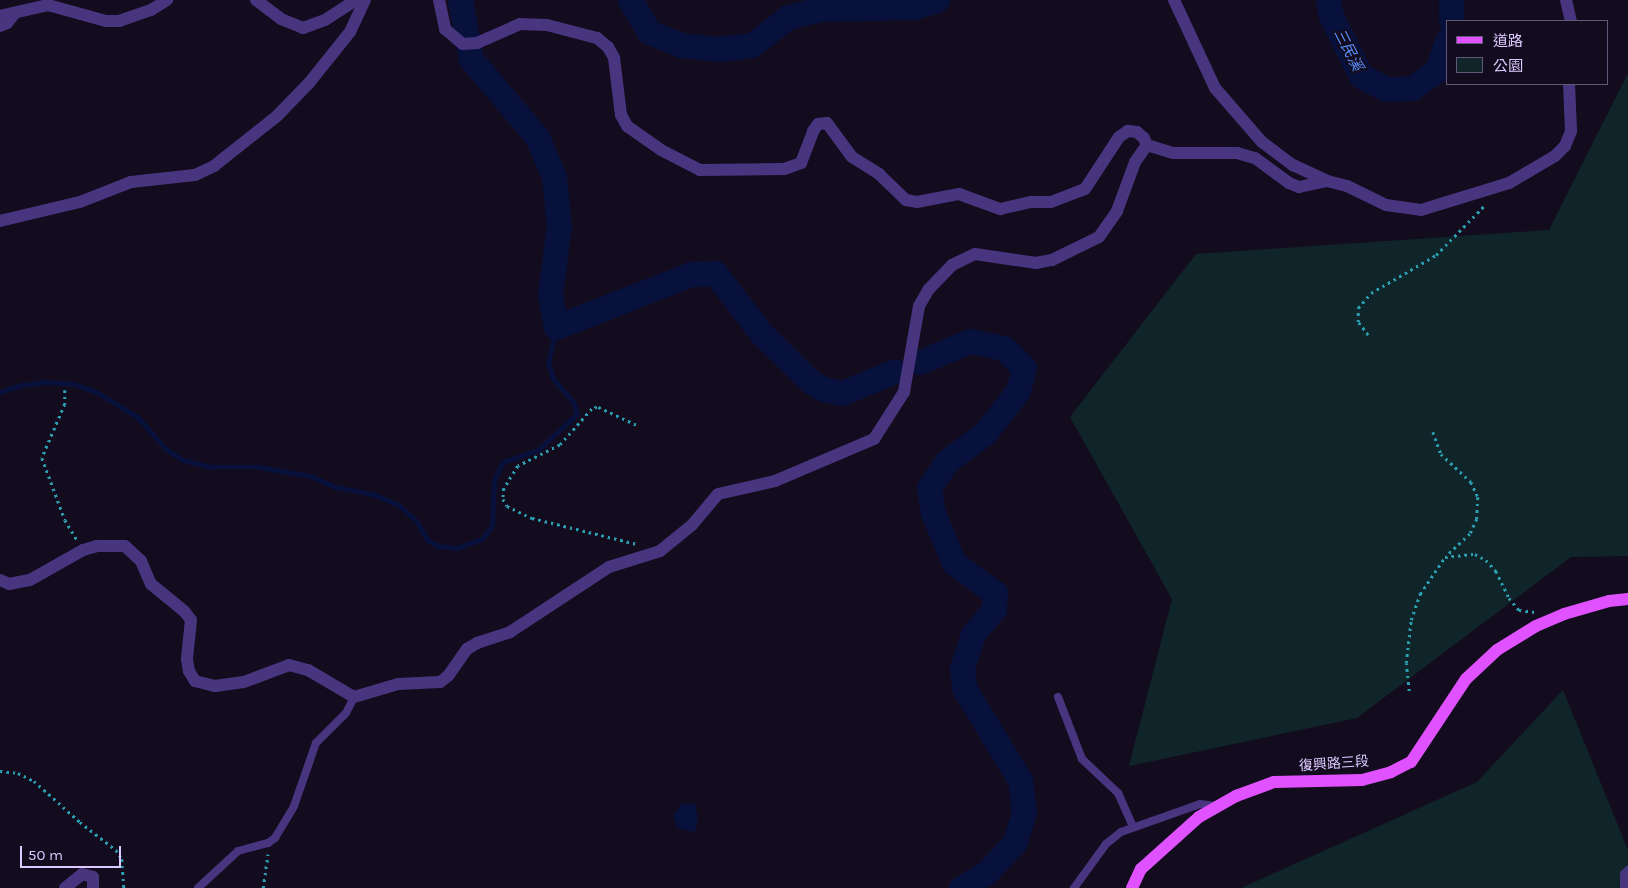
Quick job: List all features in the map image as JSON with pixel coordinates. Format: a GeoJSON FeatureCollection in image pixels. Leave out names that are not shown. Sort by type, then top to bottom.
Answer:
{"type":"FeatureCollection","features":[{"type":"Feature","properties":{"kind":"main road","name":"復興路三段"},"geometry":{"type":"LineString","coordinates":[[1132,888],[1142,869],[1199,817],[1216,806],[1274,782],[1362,780],[1392,772],[1411,762],[1466,679],[1497,650],[1536,626],[1564,614],[1609,601],[1628,599]]}},
{"type":"Feature","properties":{"kind":"street"},"geometry":{"type":"LineString","coordinates":[[0,16],[48,5],[91,18],[120,21],[151,10],[167,0]]}},
{"type":"Feature","properties":{"kind":"street"},"geometry":{"type":"LineString","coordinates":[[256,0],[281,19],[303,28],[325,20],[356,0]]}},
{"type":"Feature","properties":{"kind":"street"},"geometry":{"type":"LineString","coordinates":[[0,221],[80,202],[131,182],[194,175],[214,166],[277,116],[309,83],[350,32],[365,0]]}},
{"type":"Feature","properties":{"kind":"street"},"geometry":{"type":"LineString","coordinates":[[439,0],[445,29],[463,44],[477,43],[520,24],[547,25],[597,38],[608,47],[614,58],[621,114],[627,126],[661,150],[700,170],[784,169],[801,163],[813,131],[818,124],[827,123],[852,157],[879,174],[906,200],[927,201],[960,194],[990,208],[1000,209],[1031,202],[1051,202],[1085,189],[1119,137],[1128,131],[1137,132],[1144,138],[1147,146]]}},
{"type":"Feature","properties":{"kind":"street"},"geometry":{"type":"LineString","coordinates":[[1174,0],[1196,50],[1221,95],[1262,142],[1293,165],[1327,181],[1347,186],[1386,206],[1421,210],[1508,183],[1532,172],[1565,146],[1572,120],[1569,85]]}},
{"type":"Feature","properties":{"kind":"street"},"geometry":{"type":"LineString","coordinates":[[1566,0],[1570,20]]}},
{"type":"Feature","properties":{"kind":"street"},"geometry":{"type":"LineString","coordinates":[[0,26],[7,23],[15,13]]}},
{"type":"Feature","properties":{"kind":"street"},"geometry":{"type":"LineString","coordinates":[[1147,146],[1172,153],[1237,153],[1255,158],[1299,187],[1327,181]]}},
{"type":"Feature","properties":{"kind":"street"},"geometry":{"type":"LineString","coordinates":[[0,580],[9,584],[30,580],[83,550],[114,544],[134,551],[151,584],[184,611],[190,620],[187,659],[189,671],[195,681],[215,686],[244,682],[290,665],[308,670],[354,697],[392,686],[440,682],[448,676],[467,649],[477,643],[510,632],[608,567],[660,551],[692,525],[718,494],[775,481],[874,439],[904,392],[920,306],[929,289],[952,265],[975,254],[1036,263],[1052,260],[1099,237],[1117,211],[1135,162],[1147,146]]}},
{"type":"Feature","properties":{"kind":"street"},"geometry":{"type":"LineString","coordinates":[[65,888],[75,878],[88,874],[93,877],[92,888]]}},
{"type":"Feature","properties":{"kind":"lane"},"geometry":{"type":"LineString","coordinates":[[198,888],[238,851],[268,843],[275,838],[294,806],[316,743],[346,713],[354,697]]}},
{"type":"Feature","properties":{"kind":"lane"},"geometry":{"type":"LineString","coordinates":[[1058,697],[1082,759],[1118,793],[1132,825]]}},
{"type":"Feature","properties":{"kind":"lane"},"geometry":{"type":"LineString","coordinates":[[1074,888],[1106,844],[1132,825],[1200,804],[1216,806]]}},
{"type":"Feature","properties":{"kind":"lane"},"geometry":{"type":"LineString","coordinates":[[1624,888],[1624,874],[1628,870]]}},
{"type":"Feature","properties":{"kind":"path"},"geometry":{"type":"LineString","coordinates":[[1368,335],[1358,322],[1358,308],[1371,293],[1436,254],[1490,201]]}},
{"type":"Feature","properties":{"kind":"path"},"geometry":{"type":"LineString","coordinates":[[65,390],[65,404],[42,458],[65,520],[83,550]]}},
{"type":"Feature","properties":{"kind":"path"},"geometry":{"type":"LineString","coordinates":[[636,425],[597,407],[592,409],[560,445],[518,466],[504,488],[503,500],[507,506],[532,518],[660,551]]}},
{"type":"Feature","properties":{"kind":"path"},"geometry":{"type":"LineString","coordinates":[[1409,691],[1406,663],[1411,620],[1420,594],[1445,557],[1470,534],[1477,519],[1478,497],[1472,482],[1441,454],[1433,432]]}},
{"type":"Feature","properties":{"kind":"path"},"geometry":{"type":"LineString","coordinates":[[1445,557],[1475,554],[1486,560],[1496,571],[1509,598],[1519,610],[1537,612]]}},
{"type":"Feature","properties":{"kind":"path"},"geometry":{"type":"LineString","coordinates":[[0,771],[18,774],[34,781],[80,822],[116,850],[122,859],[124,888]]}},
{"type":"Feature","properties":{"kind":"path"},"geometry":{"type":"LineString","coordinates":[[263,888],[268,843]]}},
{"type":"Feature","properties":{"kind":"green space"},"geometry":{"type":"Polygon","coordinates":[[[1628,73],[1628,556],[1571,557],[1357,718],[1129,766],[1172,599],[1070,417],[1196,254],[1549,230],[1628,73]]]}},
{"type":"Feature","properties":{"kind":"green space"},"geometry":{"type":"Polygon","coordinates":[[[1563,690],[1628,850],[1628,888],[1241,888],[1477,782],[1563,690]]]}},
{"type":"Feature","properties":{"kind":"shaded area"},"geometry":{"type":"Polygon","coordinates":[[[682,804],[695,804],[698,818],[695,832],[677,828],[673,815],[682,804]]]}},
{"type":"Feature","properties":{"kind":"waterway"},"geometry":{"type":"LineString","coordinates":[[460,0],[471,59],[537,137],[554,177],[559,225],[550,294],[556,327],[691,274],[715,273],[762,334],[810,381],[823,389],[842,393],[895,371]]}},
{"type":"Feature","properties":{"kind":"waterway"},"geometry":{"type":"LineString","coordinates":[[630,0],[649,32],[681,45],[719,49],[752,45],[788,17],[819,9],[914,7],[937,0]]}},
{"type":"Feature","properties":{"kind":"waterway","name":"三民溪"},"geometry":{"type":"LineString","coordinates":[[1328,0],[1331,16],[1361,76],[1387,89],[1412,88],[1437,70],[1446,44]]}},
{"type":"Feature","properties":{"kind":"waterway","name":"三民溪"},"geometry":{"type":"LineString","coordinates":[[1451,0],[1451,20]]}},
{"type":"Feature","properties":{"kind":"waterway"},"geometry":{"type":"LineString","coordinates":[[0,392],[22,385],[46,382],[75,384],[98,393],[138,417],[166,449],[183,460],[212,467],[259,467],[311,476],[336,487],[373,494],[399,505],[417,521],[428,540],[439,546],[457,548],[482,539],[492,526],[494,480],[503,462],[538,450],[577,414],[573,402],[553,379],[548,363],[556,327]]}},
{"type":"Feature","properties":{"kind":"waterway"},"geometry":{"type":"LineString","coordinates":[[920,362],[970,341],[1004,348],[1024,368],[1018,391],[985,433],[947,461],[929,488],[933,513],[954,563],[995,593],[994,609],[973,634],[962,668],[964,688],[1020,780],[1024,812],[1015,842],[987,872],[961,888]]}}]}
